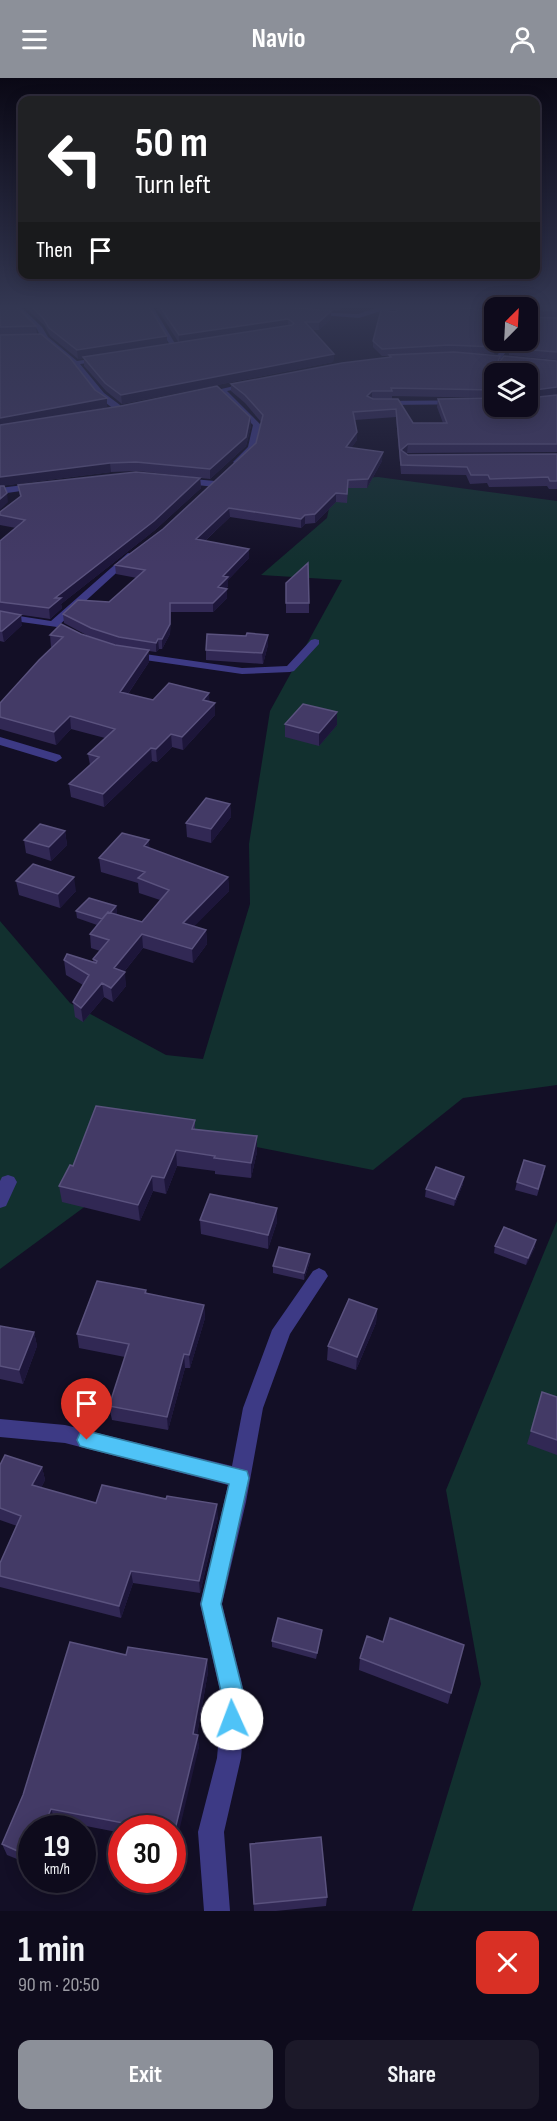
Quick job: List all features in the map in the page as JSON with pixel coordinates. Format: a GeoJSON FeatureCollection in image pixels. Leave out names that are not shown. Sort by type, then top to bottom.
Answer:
{"type":"FeatureCollection","features":[{"type":"Feature","properties":{"kind":"street"},"geometry":{"type":"LineString","coordinates":[[99,393],[121,410]]}},
{"type":"Feature","properties":{"kind":"street"},"geometry":{"type":"LineString","coordinates":[[199,395],[210,393]]}},
{"type":"Feature","properties":{"kind":"street"},"geometry":{"type":"LineString","coordinates":[[207,491],[252,448],[257,425],[224,393]]}},
{"type":"Feature","properties":{"kind":"street"},"geometry":{"type":"LineString","coordinates":[[373,403],[484,402]]}},
{"type":"Feature","properties":{"kind":"street"},"geometry":{"type":"LineString","coordinates":[[110,412],[132,408]]}},
{"type":"Feature","properties":{"kind":"street"},"geometry":{"type":"LineString","coordinates":[[171,480],[222,476]]}},
{"type":"Feature","properties":{"kind":"street"},"geometry":{"type":"LineString","coordinates":[[0,491],[13,493],[45,486]]}},
{"type":"Feature","properties":{"kind":"street"},"geometry":{"type":"LineString","coordinates":[[0,616],[57,627],[113,569],[141,548]]}},
{"type":"Feature","properties":{"kind":"street"},"geometry":{"type":"LineString","coordinates":[[117,652],[242,671],[290,669],[315,642]]}},
{"type":"Feature","properties":{"kind":"street"},"geometry":{"type":"LineString","coordinates":[[0,741],[56,758]]}},
{"type":"Feature","properties":{"kind":"street"},"geometry":{"type":"LineString","coordinates":[[0,1201],[8,1182]]}},
{"type":"Feature","properties":{"kind":"street"},"geometry":{"type":"LineString","coordinates":[[217,1911],[211,1832],[229,1758],[234,1700],[211,1604],[240,1478],[253,1408],[282,1330],[319,1276]]}},
{"type":"Feature","properties":{"kind":"street"},"geometry":{"type":"LineString","coordinates":[[0,1428],[65,1434],[240,1478]]}},
{"type":"Feature","properties":{"kind":"green space"},"geometry":{"type":"Polygon","coordinates":[[[378,477],[557,501],[557,1085],[463,1098],[373,1170],[185,1133],[0,1269],[0,921],[70,1003],[166,1055],[203,1059],[250,904],[249,844],[270,711],[342,580],[261,575],[327,518],[335,480],[378,477]]]}},
{"type":"Feature","properties":{"kind":"green space"},"geometry":{"type":"Polygon","coordinates":[[[557,1221],[557,1911],[412,1911],[481,1684],[446,1490],[557,1221]]]}},
{"type":"Feature","properties":{"kind":"building"},"geometry":{"type":"Polygon","coordinates":[[[0,393],[99,393],[107,398],[0,418],[0,393]]]}},
{"type":"Feature","properties":{"kind":"building"},"geometry":{"type":"Polygon","coordinates":[[[186,393],[224,393],[250,417],[246,437],[210,469],[136,462],[110,463],[0,477],[0,425],[121,406],[186,393]]]}},
{"type":"Feature","properties":{"kind":"building"},"geometry":{"type":"Polygon","coordinates":[[[242,393],[370,393],[367,396],[373,399],[398,399],[413,423],[447,423],[438,399],[484,398],[484,417],[538,417],[538,397],[557,395],[557,444],[408,444],[401,450],[408,455],[557,454],[557,481],[550,481],[548,477],[490,479],[488,475],[471,475],[467,467],[401,465],[396,409],[353,412],[357,432],[346,447],[383,452],[368,479],[348,480],[347,494],[336,493],[315,514],[305,515],[301,519],[229,508],[196,539],[249,549],[223,576],[228,577],[218,587],[227,589],[213,603],[170,603],[170,624],[162,639],[158,639],[156,643],[119,637],[91,628],[63,614],[78,600],[109,602],[145,570],[115,565],[163,529],[256,443],[263,415],[242,393]]]}},
{"type":"Feature","properties":{"kind":"building"},"geometry":{"type":"Polygon","coordinates":[[[136,472],[200,478],[154,521],[55,598],[61,598],[49,608],[0,602],[0,541],[25,520],[0,515],[0,512],[21,496],[18,485],[136,472]]]}},
{"type":"Feature","properties":{"kind":"building"},"geometry":{"type":"Polygon","coordinates":[[[0,486],[4,486],[7,493],[0,499],[0,486]]]}},
{"type":"Feature","properties":{"kind":"building"},"geometry":{"type":"Polygon","coordinates":[[[308,563],[309,603],[286,603],[286,583],[308,563]]]}},
{"type":"Feature","properties":{"kind":"building"},"geometry":{"type":"Polygon","coordinates":[[[0,611],[21,615],[0,631],[0,611]]]}},
{"type":"Feature","properties":{"kind":"building"},"geometry":{"type":"Polygon","coordinates":[[[61,624],[81,634],[115,645],[149,650],[120,692],[153,700],[169,683],[209,693],[203,700],[215,703],[182,737],[171,734],[156,749],[151,748],[103,794],[69,784],[99,757],[88,754],[115,729],[70,716],[54,732],[0,717],[0,703],[63,637],[50,635],[61,624]]]}},
{"type":"Feature","properties":{"kind":"building"},"geometry":{"type":"Polygon","coordinates":[[[247,633],[268,635],[262,653],[206,650],[207,634],[246,636],[247,633]]]}},
{"type":"Feature","properties":{"kind":"building"},"geometry":{"type":"Polygon","coordinates":[[[303,704],[337,712],[319,733],[285,724],[303,704]]]}},
{"type":"Feature","properties":{"kind":"building"},"geometry":{"type":"Polygon","coordinates":[[[206,798],[230,804],[211,829],[186,823],[206,798]]]}},
{"type":"Feature","properties":{"kind":"building"},"geometry":{"type":"Polygon","coordinates":[[[40,824],[65,831],[49,847],[24,840],[40,824]]]}},
{"type":"Feature","properties":{"kind":"building"},"geometry":{"type":"Polygon","coordinates":[[[122,833],[149,840],[144,846],[228,877],[183,923],[206,930],[192,949],[142,934],[114,968],[125,972],[111,988],[102,983],[81,1008],[73,1002],[89,975],[64,960],[67,954],[96,963],[97,961],[93,959],[109,940],[90,934],[108,912],[142,922],[169,890],[138,878],[145,872],[99,858],[122,833]]]}},
{"type":"Feature","properties":{"kind":"building"},"geometry":{"type":"Polygon","coordinates":[[[33,864],[74,877],[58,894],[16,881],[33,864]]]}},
{"type":"Feature","properties":{"kind":"building"},"geometry":{"type":"Polygon","coordinates":[[[89,898],[116,906],[102,919],[76,911],[89,898]]]}},
{"type":"Feature","properties":{"kind":"building"},"geometry":{"type":"Polygon","coordinates":[[[96,1106],[195,1120],[192,1129],[257,1136],[251,1163],[176,1150],[164,1178],[152,1176],[138,1205],[59,1186],[70,1165],[73,1166],[96,1106]]]}},
{"type":"Feature","properties":{"kind":"building"},"geometry":{"type":"Polygon","coordinates":[[[524,1160],[545,1166],[538,1189],[517,1182],[524,1160]]]}},
{"type":"Feature","properties":{"kind":"building"},"geometry":{"type":"Polygon","coordinates":[[[436,1167],[464,1177],[455,1199],[426,1189],[436,1167]]]}},
{"type":"Feature","properties":{"kind":"building"},"geometry":{"type":"Polygon","coordinates":[[[210,1194],[277,1208],[268,1235],[200,1220],[210,1194]]]}},
{"type":"Feature","properties":{"kind":"building"},"geometry":{"type":"Polygon","coordinates":[[[504,1227],[536,1240],[528,1258],[495,1246],[504,1227]]]}},
{"type":"Feature","properties":{"kind":"building"},"geometry":{"type":"Polygon","coordinates":[[[279,1247],[310,1254],[304,1273],[273,1266],[279,1247]]]}},
{"type":"Feature","properties":{"kind":"building"},"geometry":{"type":"Polygon","coordinates":[[[97,1281],[146,1290],[145,1293],[204,1305],[189,1355],[184,1354],[167,1417],[109,1406],[129,1344],[77,1334],[97,1281]]]}},
{"type":"Feature","properties":{"kind":"building"},"geometry":{"type":"Polygon","coordinates":[[[349,1299],[377,1309],[357,1357],[328,1346],[349,1299]]]}},
{"type":"Feature","properties":{"kind":"building"},"geometry":{"type":"Polygon","coordinates":[[[0,1326],[34,1332],[19,1370],[0,1366],[0,1326]]]}},
{"type":"Feature","properties":{"kind":"building"},"geometry":{"type":"Polygon","coordinates":[[[542,1392],[557,1397],[557,1440],[531,1431],[542,1392]]]}},
{"type":"Feature","properties":{"kind":"building"},"geometry":{"type":"Polygon","coordinates":[[[5,1455],[42,1467],[32,1485],[96,1503],[102,1485],[166,1499],[167,1496],[217,1504],[199,1581],[131,1571],[119,1606],[0,1576],[0,1563],[21,1516],[0,1508],[0,1465],[5,1455]]]}},
{"type":"Feature","properties":{"kind":"building"},"geometry":{"type":"Polygon","coordinates":[[[278,1618],[322,1630],[317,1653],[272,1641],[278,1618]]]}},
{"type":"Feature","properties":{"kind":"building"},"geometry":{"type":"Polygon","coordinates":[[[390,1618],[464,1645],[451,1693],[360,1658],[367,1636],[383,1642],[390,1618]]]}},
{"type":"Feature","properties":{"kind":"building"},"geometry":{"type":"Polygon","coordinates":[[[70,1642],[126,1655],[128,1647],[207,1659],[193,1734],[198,1735],[179,1815],[108,1815],[108,1820],[96,1818],[96,1815],[82,1815],[51,1809],[48,1815],[18,1815],[18,1851],[2,1844],[23,1795],[70,1642]]]}},
{"type":"Feature","properties":{"kind":"building"},"geometry":{"type":"Polygon","coordinates":[[[321,1837],[327,1897],[254,1904],[250,1844],[321,1837]]]}},
{"type":"Feature","properties":{"kind":"route"},"geometry":{"type":"LineString","coordinates":[[87,1440],[240,1478],[211,1604],[234,1700],[232,1719]]}}]}
